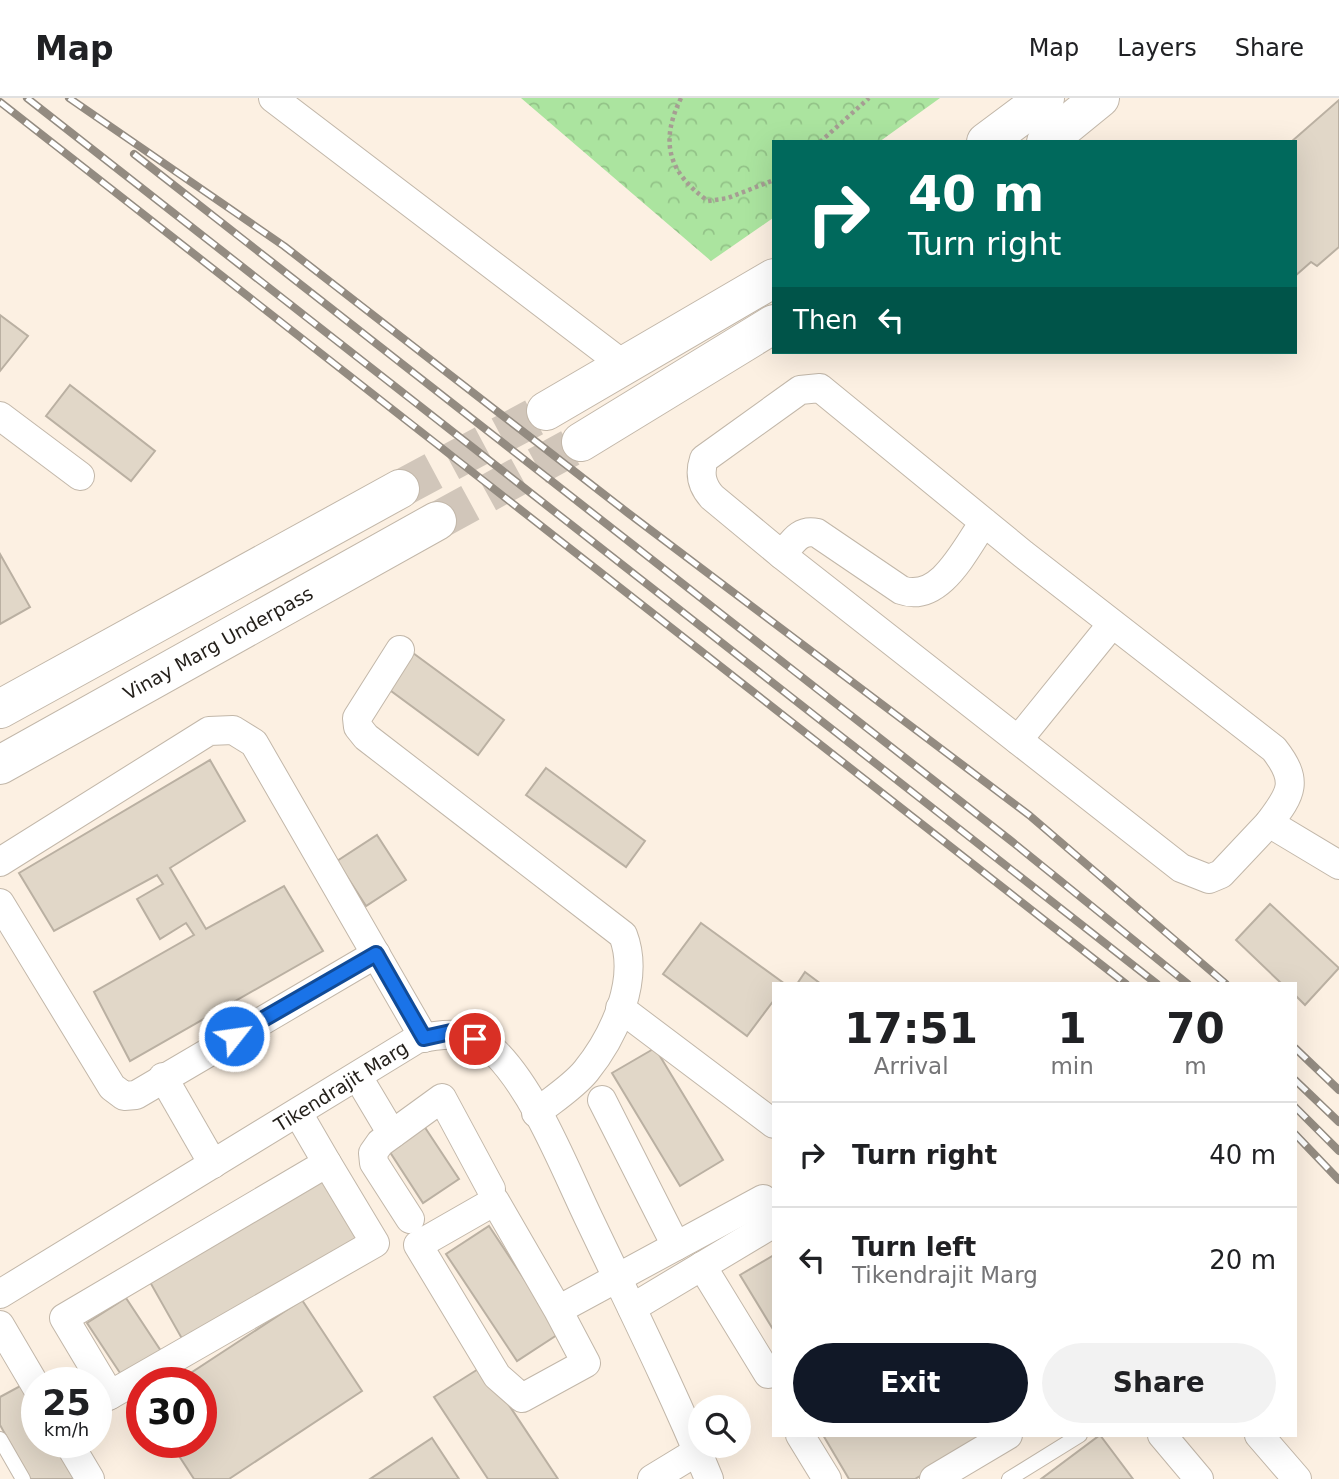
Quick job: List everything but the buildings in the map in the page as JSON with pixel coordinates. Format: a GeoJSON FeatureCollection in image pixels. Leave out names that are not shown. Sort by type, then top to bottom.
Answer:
{"type":"FeatureCollection","features":[{"type":"Feature","properties":{"kind":"main road"},"geometry":{"type":"LineString","coordinates":[[989,140],[1045,98]]}},
{"type":"Feature","properties":{"kind":"main road"},"geometry":{"type":"LineString","coordinates":[[1048,140],[1100,98]]}},
{"type":"Feature","properties":{"kind":"main road"},"geometry":{"type":"LineString","coordinates":[[546,411],[772,279]]}},
{"type":"Feature","properties":{"kind":"main road"},"geometry":{"type":"LineString","coordinates":[[581,442],[772,325]]}},
{"type":"Feature","properties":{"kind":"main road"},"geometry":{"type":"LineString","coordinates":[[0,709],[400,489]]}},
{"type":"Feature","properties":{"kind":"main road","name":"Vinay Marg Underpass"},"geometry":{"type":"LineString","coordinates":[[0,765],[436,521]]}},
{"type":"Feature","properties":{"kind":"street"},"geometry":{"type":"LineString","coordinates":[[273,98],[625,366]]}},
{"type":"Feature","properties":{"kind":"street"},"geometry":{"type":"LineString","coordinates":[[820,388],[1112,624],[1274,749],[1285,764],[1291,784],[1286,801],[1221,874],[1209,879],[1181,868],[782,555],[712,497],[705,489],[701,469],[704,459],[800,390],[820,388]]}},
{"type":"Feature","properties":{"kind":"street"},"geometry":{"type":"LineString","coordinates":[[0,416],[80,476]]}},
{"type":"Feature","properties":{"kind":"street"},"geometry":{"type":"LineString","coordinates":[[782,555],[800,534],[808,531],[817,533],[901,590],[913,594],[924,593],[935,587],[985,522]]}},
{"type":"Feature","properties":{"kind":"street"},"geometry":{"type":"LineString","coordinates":[[1018,740],[1112,624]]}},
{"type":"Feature","properties":{"kind":"street"},"geometry":{"type":"LineString","coordinates":[[400,650],[357,718],[366,737],[623,935],[629,951],[626,991],[612,1031],[585,1072],[536,1113]]}},
{"type":"Feature","properties":{"kind":"street"},"geometry":{"type":"LineString","coordinates":[[0,862],[209,731],[233,730],[254,743],[424,1038]]}},
{"type":"Feature","properties":{"kind":"street"},"geometry":{"type":"LineString","coordinates":[[1269,822],[1339,865]]}},
{"type":"Feature","properties":{"kind":"street"},"geometry":{"type":"LineString","coordinates":[[0,902],[112,1087],[124,1096],[136,1095],[376,954]]}},
{"type":"Feature","properties":{"kind":"street"},"geometry":{"type":"LineString","coordinates":[[620,1008],[772,1122]]}},
{"type":"Feature","properties":{"kind":"street","name":"Tikendrajit Marg"},"geometry":{"type":"LineString","coordinates":[[0,1294],[417,1039],[451,1032],[475,1039],[496,1052],[536,1113],[688,1429]]}},
{"type":"Feature","properties":{"kind":"street"},"geometry":{"type":"LineString","coordinates":[[163,1077],[213,1164]]}},
{"type":"Feature","properties":{"kind":"street"},"geometry":{"type":"LineString","coordinates":[[358,1077],[392,1134]]}},
{"type":"Feature","properties":{"kind":"street"},"geometry":{"type":"LineString","coordinates":[[410,1219],[374,1163],[373,1153],[380,1143],[442,1098],[491,1189]]}},
{"type":"Feature","properties":{"kind":"street"},"geometry":{"type":"LineString","coordinates":[[603,1100],[676,1246]]}},
{"type":"Feature","properties":{"kind":"street"},"geometry":{"type":"LineString","coordinates":[[112,1393],[375,1243],[298,1113]]}},
{"type":"Feature","properties":{"kind":"street"},"geometry":{"type":"LineString","coordinates":[[88,1367],[64,1318],[327,1163]]}},
{"type":"Feature","properties":{"kind":"street"},"geometry":{"type":"LineString","coordinates":[[495,1201],[558,1310],[586,1363],[522,1398],[497,1377],[418,1245],[495,1201]]}},
{"type":"Feature","properties":{"kind":"street"},"geometry":{"type":"LineString","coordinates":[[558,1310],[676,1246],[768,1211]]}},
{"type":"Feature","properties":{"kind":"street"},"geometry":{"type":"LineString","coordinates":[[632,1308],[702,1266],[768,1211]]}},
{"type":"Feature","properties":{"kind":"street"},"geometry":{"type":"LineString","coordinates":[[702,1266],[768,1374]]}},
{"type":"Feature","properties":{"kind":"street"},"geometry":{"type":"LineString","coordinates":[[0,1325],[25,1367]]}},
{"type":"Feature","properties":{"kind":"street"},"geometry":{"type":"LineString","coordinates":[[801,1437],[827,1479]]}},
{"type":"Feature","properties":{"kind":"street"},"geometry":{"type":"LineString","coordinates":[[934,1479],[1005,1437]]}},
{"type":"Feature","properties":{"kind":"street"},"geometry":{"type":"LineString","coordinates":[[1164,1437],[1199,1479]]}},
{"type":"Feature","properties":{"kind":"street"},"geometry":{"type":"LineString","coordinates":[[1261,1437],[1297,1479]]}},
{"type":"Feature","properties":{"kind":"street"},"geometry":{"type":"LineString","coordinates":[[652,1479],[688,1457]]}},
{"type":"Feature","properties":{"kind":"street"},"geometry":{"type":"LineString","coordinates":[[78,1458],[90,1479]]}},
{"type":"Feature","properties":{"kind":"street","name":"Tikendrajit Marg"},"geometry":{"type":"LineString","coordinates":[[701,1458],[709,1479]]}},
{"type":"Feature","properties":{"kind":"lane"},"geometry":{"type":"LineString","coordinates":[[1009,1479],[1077,1437]]}},
{"type":"Feature","properties":{"kind":"lane"},"geometry":{"type":"LineString","coordinates":[[0,1439],[23,1479]]}},
{"type":"Feature","properties":{"kind":"path"},"geometry":{"type":"LineString","coordinates":[[681,98],[670,133],[671,158],[685,185],[708,201],[728,198],[772,181]]}},
{"type":"Feature","properties":{"kind":"path"},"geometry":{"type":"LineString","coordinates":[[822,140],[869,98]]}},
{"type":"Feature","properties":{"kind":"green space"},"geometry":{"type":"Polygon","coordinates":[[[521,98],[940,98],[882,140],[772,140],[772,219],[711,261],[521,98]]]}},
{"type":"Feature","properties":{"kind":"tunnel"},"geometry":{"type":"LineString","coordinates":[[400,489],[546,411]]}},
{"type":"Feature","properties":{"kind":"tunnel"},"geometry":{"type":"LineString","coordinates":[[437,521],[581,442]]}},
{"type":"Feature","properties":{"kind":"railway"},"geometry":{"type":"LineString","coordinates":[[27,98],[1154,982]]}},
{"type":"Feature","properties":{"kind":"railway"},"geometry":{"type":"LineString","coordinates":[[69,98],[284,246],[628,513],[1029,815],[1224,982]]}},
{"type":"Feature","properties":{"kind":"railway"},"geometry":{"type":"LineString","coordinates":[[0,102],[1123,982]]}},
{"type":"Feature","properties":{"kind":"railway"},"geometry":{"type":"LineString","coordinates":[[134,154],[1010,840],[1186,982]]}},
{"type":"Feature","properties":{"kind":"railway"},"geometry":{"type":"LineString","coordinates":[[1297,1050],[1339,1090]]}},
{"type":"Feature","properties":{"kind":"railway"},"geometry":{"type":"LineString","coordinates":[[1297,1082],[1339,1122]]}},
{"type":"Feature","properties":{"kind":"railway"},"geometry":{"type":"LineString","coordinates":[[1297,1109],[1339,1151]]}},
{"type":"Feature","properties":{"kind":"railway"},"geometry":{"type":"LineString","coordinates":[[1297,1136],[1339,1180]]}},
{"type":"Feature","properties":{"kind":"route"},"geometry":{"type":"LineString","coordinates":[[234,1036],[376,954],[424,1038],[451,1032],[475,1039]]}}]}
